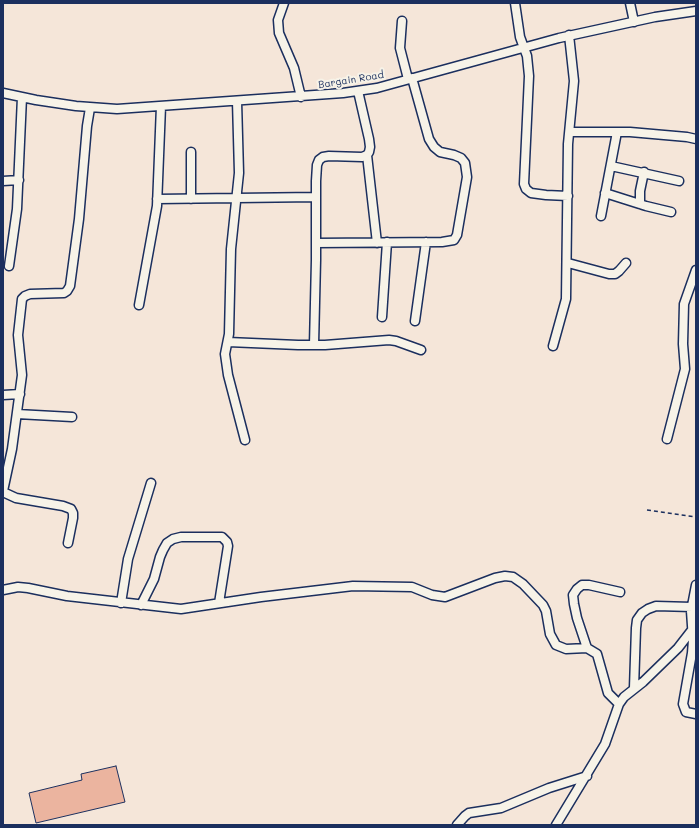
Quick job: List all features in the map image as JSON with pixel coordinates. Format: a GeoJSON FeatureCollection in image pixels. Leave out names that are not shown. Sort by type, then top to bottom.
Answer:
{"type":"FeatureCollection","features":[{"type":"Feature","properties":{"kind":"street"},"geometry":{"type":"LineString","coordinates":[[284,3],[278,20],[280,33],[294,68],[301,97]]}},
{"type":"Feature","properties":{"kind":"street"},"geometry":{"type":"LineString","coordinates":[[515,3],[517,21],[523,47],[527,56],[529,76],[524,184],[526,189],[531,193],[546,196],[568,196]]}},
{"type":"Feature","properties":{"kind":"street"},"geometry":{"type":"LineString","coordinates":[[630,3],[634,22]]}},
{"type":"Feature","properties":{"kind":"street","name":"Bargain Road"},"geometry":{"type":"LineString","coordinates":[[3,93],[90,108],[117,109],[301,97],[358,91],[378,88],[569,35],[696,11]]}},
{"type":"Feature","properties":{"kind":"street"},"geometry":{"type":"LineString","coordinates":[[316,244],[442,242],[454,240],[457,235],[466,170],[465,163],[461,158],[440,152],[434,147],[430,139],[400,48],[402,21]]}},
{"type":"Feature","properties":{"kind":"street"},"geometry":{"type":"LineString","coordinates":[[553,346],[566,299],[568,263],[570,132],[574,81],[569,35]]}},
{"type":"Feature","properties":{"kind":"street"},"geometry":{"type":"LineString","coordinates":[[358,91],[370,147],[367,155],[377,243]]}},
{"type":"Feature","properties":{"kind":"street"},"geometry":{"type":"LineString","coordinates":[[9,266],[17,209],[22,97]]}},
{"type":"Feature","properties":{"kind":"street"},"geometry":{"type":"LineString","coordinates":[[237,101],[239,165],[231,249],[228,342],[225,354],[228,374],[245,440]]}},
{"type":"Feature","properties":{"kind":"street"},"geometry":{"type":"LineString","coordinates":[[139,305],[155,219],[161,106]]}},
{"type":"Feature","properties":{"kind":"street"},"geometry":{"type":"LineString","coordinates":[[68,544],[73,518],[71,509],[63,506],[16,498],[3,492],[12,449],[20,394],[22,365],[18,335],[22,299],[30,294],[64,293],[70,286],[79,219],[87,126],[90,108]]}},
{"type":"Feature","properties":{"kind":"street"},"geometry":{"type":"LineString","coordinates":[[570,132],[617,132],[687,137],[696,140]]}},
{"type":"Feature","properties":{"kind":"street"},"geometry":{"type":"LineString","coordinates":[[601,216],[604,193],[611,166],[617,132]]}},
{"type":"Feature","properties":{"kind":"street"},"geometry":{"type":"LineString","coordinates":[[191,199],[192,152]]}},
{"type":"Feature","properties":{"kind":"street"},"geometry":{"type":"LineString","coordinates":[[314,345],[316,172],[319,160],[329,156],[355,157],[367,155]]}},
{"type":"Feature","properties":{"kind":"street"},"geometry":{"type":"LineString","coordinates":[[611,166],[644,172],[679,181]]}},
{"type":"Feature","properties":{"kind":"street"},"geometry":{"type":"LineString","coordinates":[[640,204],[640,191],[644,172]]}},
{"type":"Feature","properties":{"kind":"street"},"geometry":{"type":"LineString","coordinates":[[3,181],[19,180]]}},
{"type":"Feature","properties":{"kind":"street"},"geometry":{"type":"LineString","coordinates":[[604,193],[672,212]]}},
{"type":"Feature","properties":{"kind":"street"},"geometry":{"type":"LineString","coordinates":[[157,199],[316,197]]}},
{"type":"Feature","properties":{"kind":"street"},"geometry":{"type":"LineString","coordinates":[[382,317],[387,242]]}},
{"type":"Feature","properties":{"kind":"street"},"geometry":{"type":"LineString","coordinates":[[415,320],[426,242]]}},
{"type":"Feature","properties":{"kind":"street"},"geometry":{"type":"LineString","coordinates":[[568,263],[609,274],[615,274],[626,263]]}},
{"type":"Feature","properties":{"kind":"street"},"geometry":{"type":"LineString","coordinates":[[667,439],[684,369],[684,304],[696,270]]}},
{"type":"Feature","properties":{"kind":"street"},"geometry":{"type":"LineString","coordinates":[[228,342],[314,345],[389,340],[421,350]]}},
{"type":"Feature","properties":{"kind":"street"},"geometry":{"type":"LineString","coordinates":[[3,395],[20,394]]}},
{"type":"Feature","properties":{"kind":"street"},"geometry":{"type":"LineString","coordinates":[[17,414],[72,417]]}},
{"type":"Feature","properties":{"kind":"street"},"geometry":{"type":"LineString","coordinates":[[121,603],[128,559],[151,483]]}},
{"type":"Feature","properties":{"kind":"street"},"geometry":{"type":"LineString","coordinates":[[141,605],[154,579],[160,557],[167,543],[180,537],[222,537],[226,542],[228,546],[219,603]]}},
{"type":"Feature","properties":{"kind":"street"},"geometry":{"type":"LineString","coordinates":[[3,590],[18,587],[28,588],[58,595],[182,609],[359,585],[412,587],[432,595],[445,597],[495,578],[505,576],[513,577],[543,605],[546,610],[550,634],[556,644],[566,649],[587,648],[597,654],[608,693],[619,704]]}},
{"type":"Feature","properties":{"kind":"street"},"geometry":{"type":"LineString","coordinates":[[587,648],[577,618],[573,595],[582,585],[589,584],[620,592]]}},
{"type":"Feature","properties":{"kind":"street"},"geometry":{"type":"LineString","coordinates":[[696,585],[691,620],[694,629],[692,653],[683,704],[686,712],[696,714]]}},
{"type":"Feature","properties":{"kind":"street"},"geometry":{"type":"LineString","coordinates":[[634,688],[637,620],[642,613],[656,606],[692,606]]}},
{"type":"Feature","properties":{"kind":"street"},"geometry":{"type":"LineString","coordinates":[[556,825],[587,776],[609,736],[619,704],[624,697],[678,648],[694,629]]}},
{"type":"Feature","properties":{"kind":"street"},"geometry":{"type":"LineString","coordinates":[[456,825],[469,813],[501,808],[549,788],[587,776]]}},
{"type":"Feature","properties":{"kind":"path"},"geometry":{"type":"LineString","coordinates":[[647,510],[696,517]]}},
{"type":"Feature","properties":{"kind":"building"},"geometry":{"type":"Polygon","coordinates":[[[116,766],[125,802],[36,823],[29,793],[82,780],[81,774],[116,766]]]}}]}
